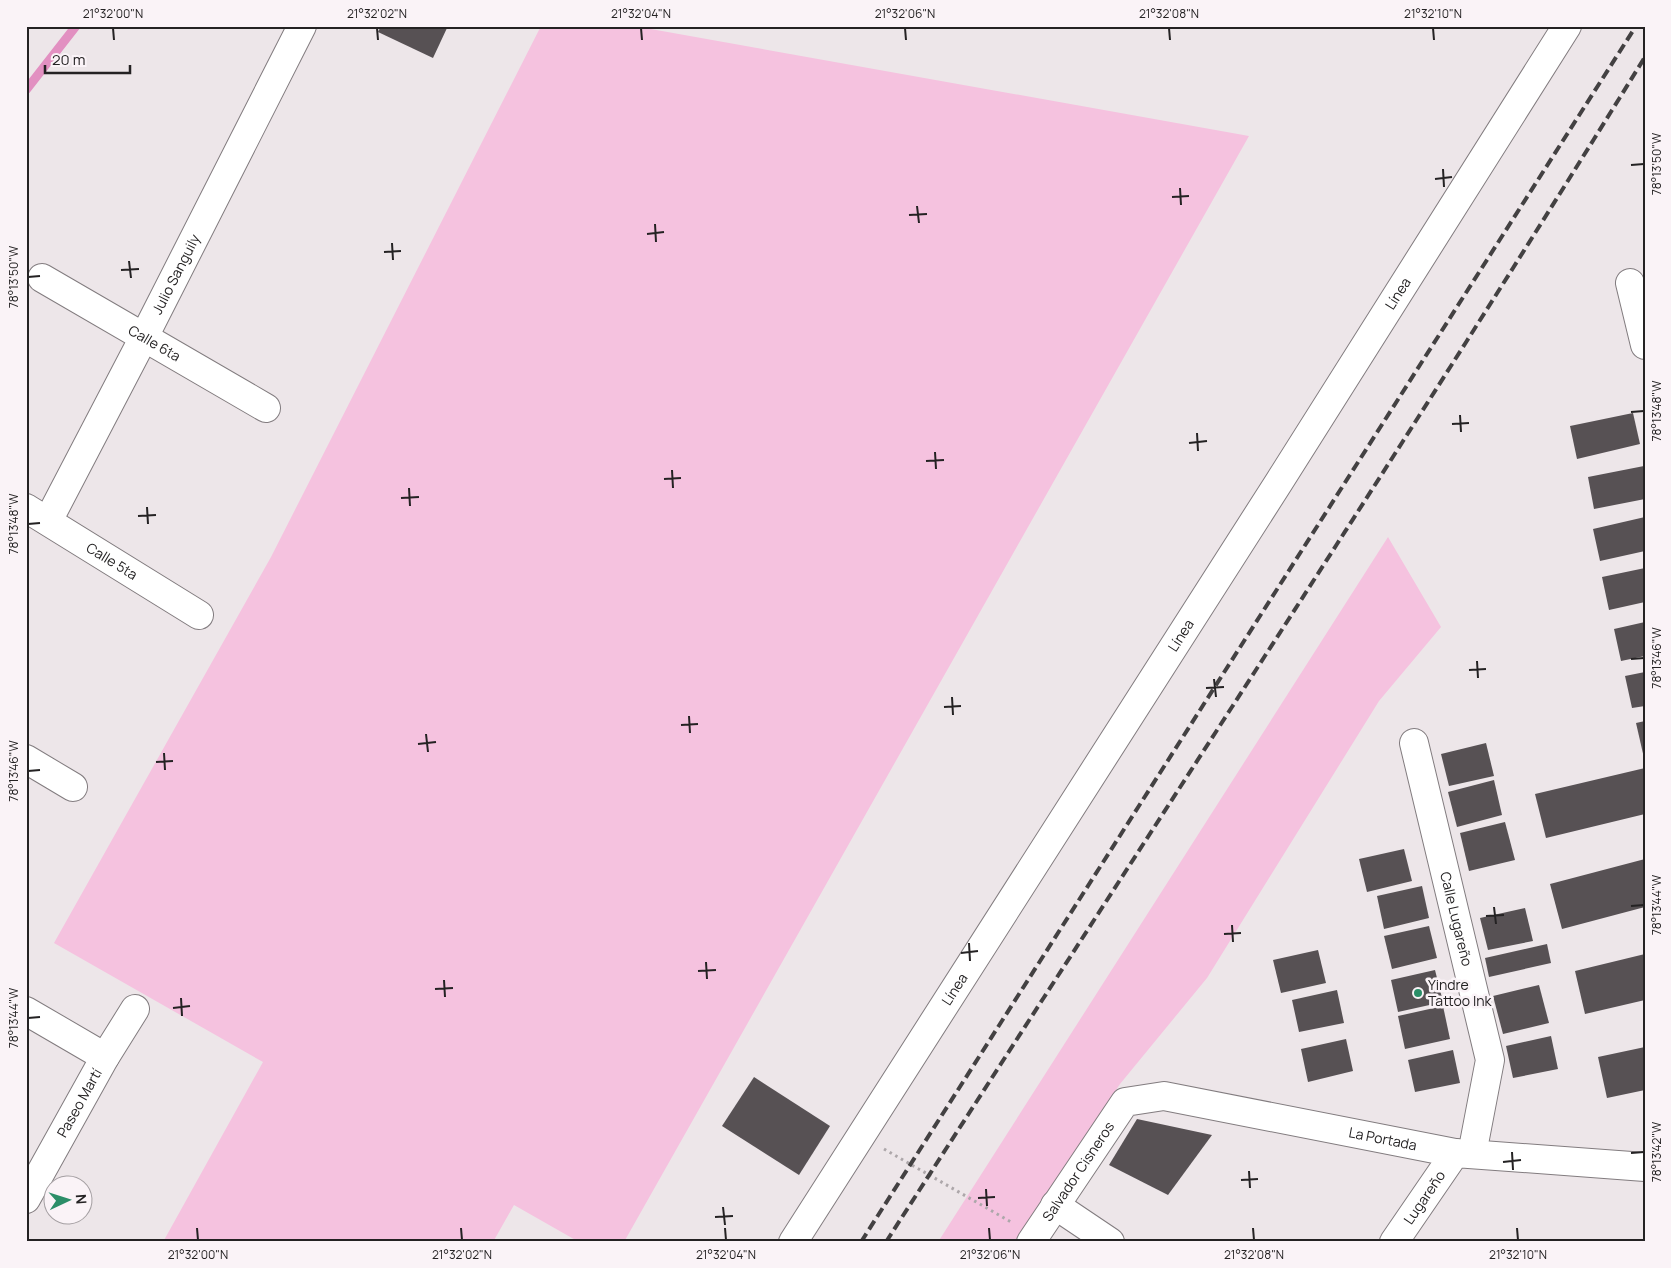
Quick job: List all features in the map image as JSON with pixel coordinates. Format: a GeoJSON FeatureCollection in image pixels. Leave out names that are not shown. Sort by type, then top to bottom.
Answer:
{"type":"FeatureCollection","features":[{"type":"Feature","properties":{"kind":"street","name":"Julio Sanguily"},"geometry":{"type":"LineString","coordinates":[[37,515],[144,338],[302,26]]}},
{"type":"Feature","properties":{"kind":"street","name":"Línea"},"geometry":{"type":"LineString","coordinates":[[793,1242],[1284,473],[1566,26]]}},
{"type":"Feature","properties":{"kind":"street","name":"Calle 6ta"},"geometry":{"type":"LineString","coordinates":[[42,278],[266,408]]}},
{"type":"Feature","properties":{"kind":"street"},"geometry":{"type":"LineString","coordinates":[[1630,283],[1645,345]]}},
{"type":"Feature","properties":{"kind":"street","name":"Calle 5ta"},"geometry":{"type":"LineString","coordinates":[[37,515],[199,615]]}},
{"type":"Feature","properties":{"kind":"street","name":"Calle Lugareño"},"geometry":{"type":"LineString","coordinates":[[1414,744],[1490,1060],[1464,1154]]}},
{"type":"Feature","properties":{"kind":"street"},"geometry":{"type":"LineString","coordinates":[[26,759],[73,788]]}},
{"type":"Feature","properties":{"kind":"street","name":"Paseo Martí"},"geometry":{"type":"LineString","coordinates":[[26,1199],[105,1057],[135,1009]]}},
{"type":"Feature","properties":{"kind":"street"},"geometry":{"type":"LineString","coordinates":[[26,1011],[105,1057]]}},
{"type":"Feature","properties":{"kind":"street","name":"La Portada"},"geometry":{"type":"LineString","coordinates":[[1125,1102],[1164,1096],[1464,1154],[1645,1167]]}},
{"type":"Feature","properties":{"kind":"street","name":"Salvador Cisneros"},"geometry":{"type":"LineString","coordinates":[[1034,1239],[1125,1102]]}},
{"type":"Feature","properties":{"kind":"street","name":"Lugareño"},"geometry":{"type":"LineString","coordinates":[[1394,1242],[1464,1154]]}},
{"type":"Feature","properties":{"kind":"street"},"geometry":{"type":"LineString","coordinates":[[1055,1205],[1110,1242]]}},
{"type":"Feature","properties":{"kind":"path"},"geometry":{"type":"LineString","coordinates":[[860,1136],[1034,1239]]}},
{"type":"Feature","properties":{"kind":"shaded area"},"geometry":{"type":"Polygon","coordinates":[[[541,26],[634,26],[1249,136],[624,1242],[579,1242],[514,1205],[493,1242],[163,1242],[263,1062],[54,943],[271,557],[541,26]]]}},
{"type":"Feature","properties":{"kind":"shaded area"},"geometry":{"type":"Polygon","coordinates":[[[1388,537],[1441,627],[1379,701],[1207,978],[1120,1084],[1014,1242],[938,1242],[1388,537]]]}},
{"type":"Feature","properties":{"kind":"building"},"geometry":{"type":"Polygon","coordinates":[[[381,26],[443,26],[447,28],[433,58],[378,32],[381,26]]]}},
{"type":"Feature","properties":{"kind":"building"},"geometry":{"type":"Polygon","coordinates":[[[1633,413],[1640,444],[1577,459],[1570,426],[1633,413]]]}},
{"type":"Feature","properties":{"kind":"building"},"geometry":{"type":"Polygon","coordinates":[[[1644,466],[1645,499],[1594,509],[1588,477],[1644,466]]]}},
{"type":"Feature","properties":{"kind":"building"},"geometry":{"type":"Polygon","coordinates":[[[1645,517],[1645,551],[1600,561],[1593,529],[1645,517]]]}},
{"type":"Feature","properties":{"kind":"building"},"geometry":{"type":"Polygon","coordinates":[[[1645,568],[1645,602],[1609,610],[1602,577],[1645,568]]]}},
{"type":"Feature","properties":{"kind":"building"},"geometry":{"type":"Polygon","coordinates":[[[1645,622],[1645,656],[1621,661],[1614,629],[1645,622]]]}},
{"type":"Feature","properties":{"kind":"building"},"geometry":{"type":"Polygon","coordinates":[[[1645,672],[1645,706],[1632,708],[1625,676],[1645,672]]]}},
{"type":"Feature","properties":{"kind":"building"},"geometry":{"type":"Polygon","coordinates":[[[1645,721],[1645,758],[1644,758],[1636,723],[1645,721]]]}},
{"type":"Feature","properties":{"kind":"building"},"geometry":{"type":"Polygon","coordinates":[[[1486,743],[1494,776],[1449,786],[1441,754],[1486,743]]]}},
{"type":"Feature","properties":{"kind":"building"},"geometry":{"type":"Polygon","coordinates":[[[1645,768],[1645,814],[1546,838],[1535,794],[1645,768]]]}},
{"type":"Feature","properties":{"kind":"building"},"geometry":{"type":"Polygon","coordinates":[[[1494,780],[1502,815],[1457,827],[1448,792],[1494,780]]]}},
{"type":"Feature","properties":{"kind":"building"},"geometry":{"type":"Polygon","coordinates":[[[1505,822],[1515,860],[1469,871],[1460,833],[1505,822]]]}},
{"type":"Feature","properties":{"kind":"building"},"geometry":{"type":"Polygon","coordinates":[[[1404,849],[1412,881],[1367,892],[1359,859],[1404,849]]]}},
{"type":"Feature","properties":{"kind":"building"},"geometry":{"type":"Polygon","coordinates":[[[1645,859],[1645,907],[1562,929],[1550,884],[1645,859]]]}},
{"type":"Feature","properties":{"kind":"building"},"geometry":{"type":"Polygon","coordinates":[[[1422,886],[1429,918],[1384,929],[1377,896],[1422,886]]]}},
{"type":"Feature","properties":{"kind":"building"},"geometry":{"type":"Polygon","coordinates":[[[1525,908],[1533,941],[1488,950],[1480,918],[1525,908]]]}},
{"type":"Feature","properties":{"kind":"building"},"geometry":{"type":"Polygon","coordinates":[[[1429,926],[1437,958],[1392,969],[1384,936],[1429,926]]]}},
{"type":"Feature","properties":{"kind":"building"},"geometry":{"type":"Polygon","coordinates":[[[1547,944],[1551,963],[1489,977],[1485,958],[1547,944]]]}},
{"type":"Feature","properties":{"kind":"building"},"geometry":{"type":"Polygon","coordinates":[[[1318,950],[1326,983],[1281,993],[1273,960],[1318,950]]]}},
{"type":"Feature","properties":{"kind":"building"},"geometry":{"type":"Polygon","coordinates":[[[1645,954],[1645,1000],[1585,1014],[1575,971],[1645,954]]]}},
{"type":"Feature","properties":{"kind":"building"},"geometry":{"type":"Polygon","coordinates":[[[1435,970],[1443,1002],[1398,1012],[1391,980],[1435,970]]]}},
{"type":"Feature","properties":{"kind":"building"},"geometry":{"type":"Polygon","coordinates":[[[1539,985],[1549,1023],[1503,1034],[1493,996],[1539,985]]]}},
{"type":"Feature","properties":{"kind":"building"},"geometry":{"type":"Polygon","coordinates":[[[1337,990],[1344,1023],[1299,1032],[1292,1000],[1337,990]]]}},
{"type":"Feature","properties":{"kind":"building"},"geometry":{"type":"Polygon","coordinates":[[[1443,1006],[1450,1039],[1405,1049],[1398,1016],[1443,1006]]]}},
{"type":"Feature","properties":{"kind":"building"},"geometry":{"type":"Polygon","coordinates":[[[1551,1036],[1558,1069],[1513,1078],[1506,1046],[1551,1036]]]}},
{"type":"Feature","properties":{"kind":"building"},"geometry":{"type":"Polygon","coordinates":[[[1346,1039],[1353,1071],[1308,1082],[1301,1049],[1346,1039]]]}},
{"type":"Feature","properties":{"kind":"building"},"geometry":{"type":"Polygon","coordinates":[[[1645,1047],[1645,1090],[1607,1098],[1598,1057],[1645,1047]]]}},
{"type":"Feature","properties":{"kind":"building"},"geometry":{"type":"Polygon","coordinates":[[[1453,1050],[1460,1083],[1415,1092],[1408,1060],[1453,1050]]]}},
{"type":"Feature","properties":{"kind":"building"},"geometry":{"type":"Polygon","coordinates":[[[754,1077],[830,1126],[799,1175],[722,1126],[754,1077]]]}},
{"type":"Feature","properties":{"kind":"building"},"geometry":{"type":"Polygon","coordinates":[[[1137,1119],[1212,1135],[1168,1195],[1109,1165],[1137,1119]]]}},
{"type":"Feature","properties":{"kind":"waterway"},"geometry":{"type":"LineString","coordinates":[[26,90],[76,26]]}},
{"type":"Feature","properties":{"kind":"railway"},"geometry":{"type":"LineString","coordinates":[[861,1242],[1636,26]]}},
{"type":"Feature","properties":{"kind":"railway"},"geometry":{"type":"LineString","coordinates":[[886,1242],[1458,355],[1645,57]]}},
{"type":"Feature","properties":{"kind":"place","name":"Yindre Tattoo Ink"},"geometry":{"type":"Point","coordinates":[1418,993]}}]}
